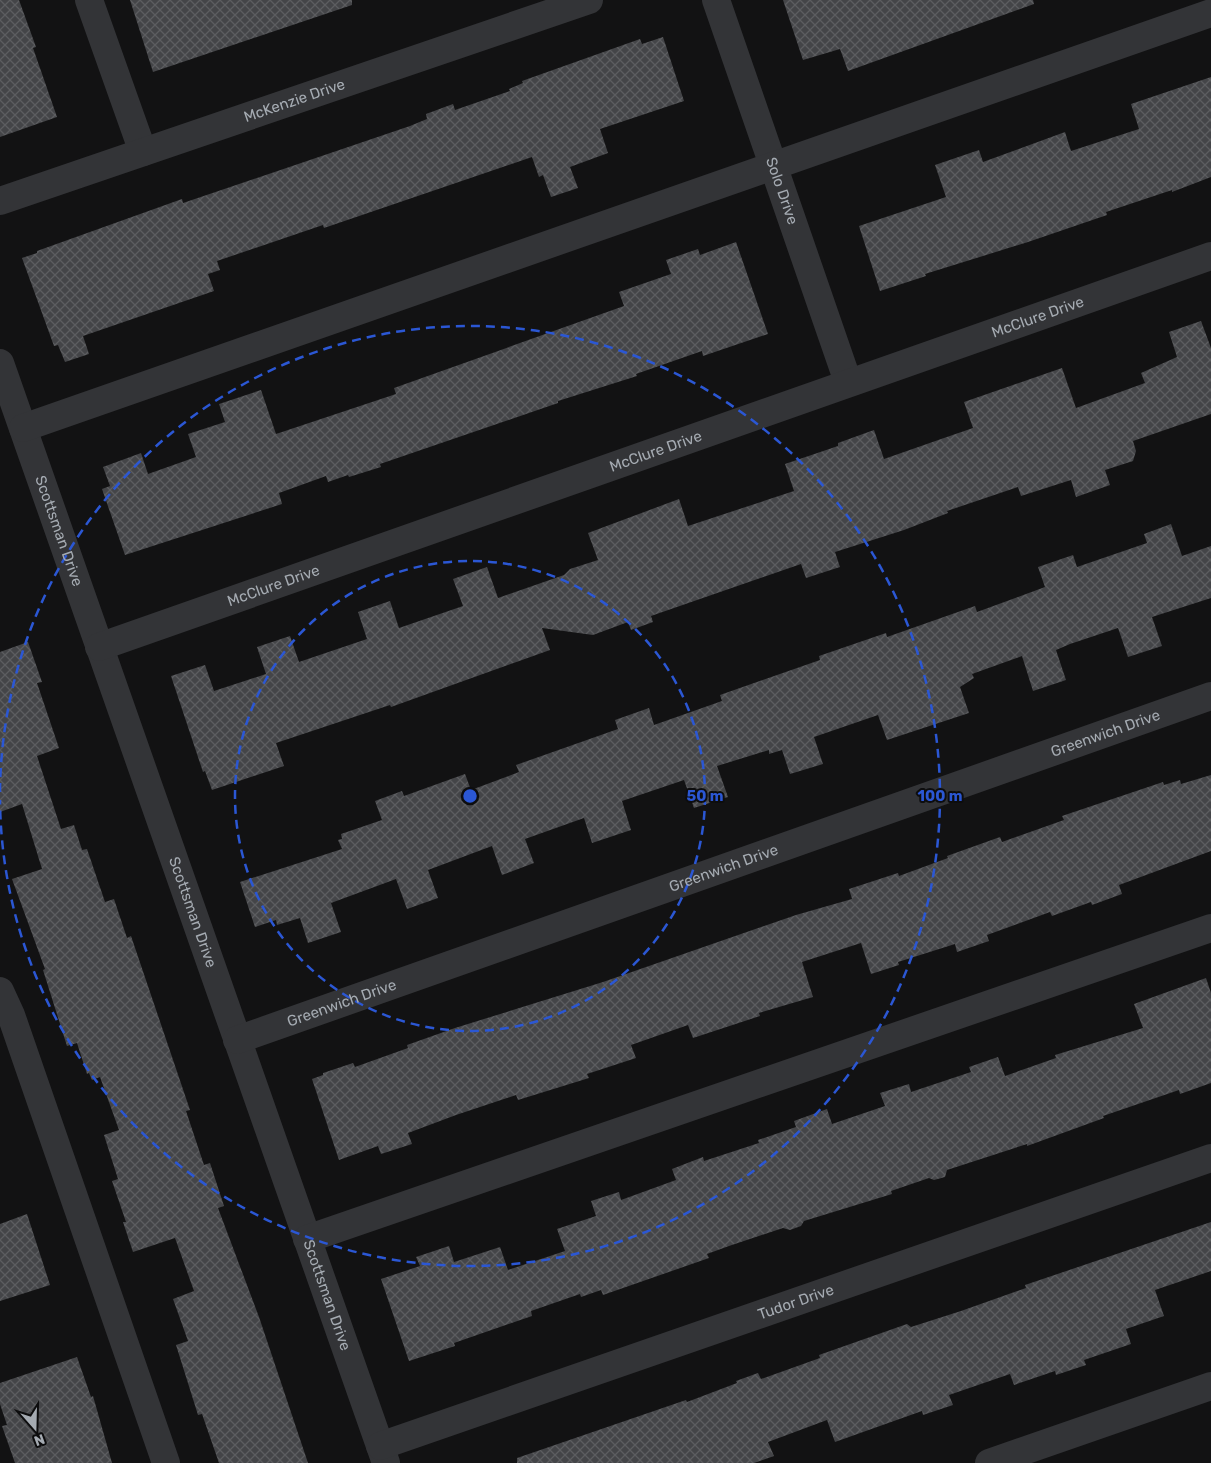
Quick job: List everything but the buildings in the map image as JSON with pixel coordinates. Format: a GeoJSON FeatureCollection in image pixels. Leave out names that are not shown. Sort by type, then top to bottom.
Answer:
{"type":"FeatureCollection","features":[{"type":"Feature","properties":{"kind":"street"},"geometry":{"type":"LineString","coordinates":[[89,0],[143,152]]}},
{"type":"Feature","properties":{"kind":"street","name":"McKenzie Drive"},"geometry":{"type":"LineString","coordinates":[[0,201],[590,0]]}},
{"type":"Feature","properties":{"kind":"street","name":"Solo Drive"},"geometry":{"type":"LineString","coordinates":[[716,0],[848,382]]}},
{"type":"Feature","properties":{"kind":"street"},"geometry":{"type":"LineString","coordinates":[[23,428],[1211,13]]}},
{"type":"Feature","properties":{"kind":"street","name":"McClure Drive"},"geometry":{"type":"LineString","coordinates":[[99,646],[1211,256]]}},
{"type":"Feature","properties":{"kind":"street","name":"Scottsman Drive"},"geometry":{"type":"LineString","coordinates":[[0,364],[383,1454]]}},
{"type":"Feature","properties":{"kind":"street","name":"Greenwich Drive"},"geometry":{"type":"LineString","coordinates":[[237,1040],[1211,696]]}},
{"type":"Feature","properties":{"kind":"street"},"geometry":{"type":"LineString","coordinates":[[307,1239],[1211,928]]}},
{"type":"Feature","properties":{"kind":"street"},"geometry":{"type":"LineString","coordinates":[[0,991],[11,1015],[166,1463]]}},
{"type":"Feature","properties":{"kind":"street","name":"Tudor Drive"},"geometry":{"type":"LineString","coordinates":[[383,1454],[1211,1158]]}},
{"type":"Feature","properties":{"kind":"street"},"geometry":{"type":"LineString","coordinates":[[989,1463],[1211,1386]]}}]}
